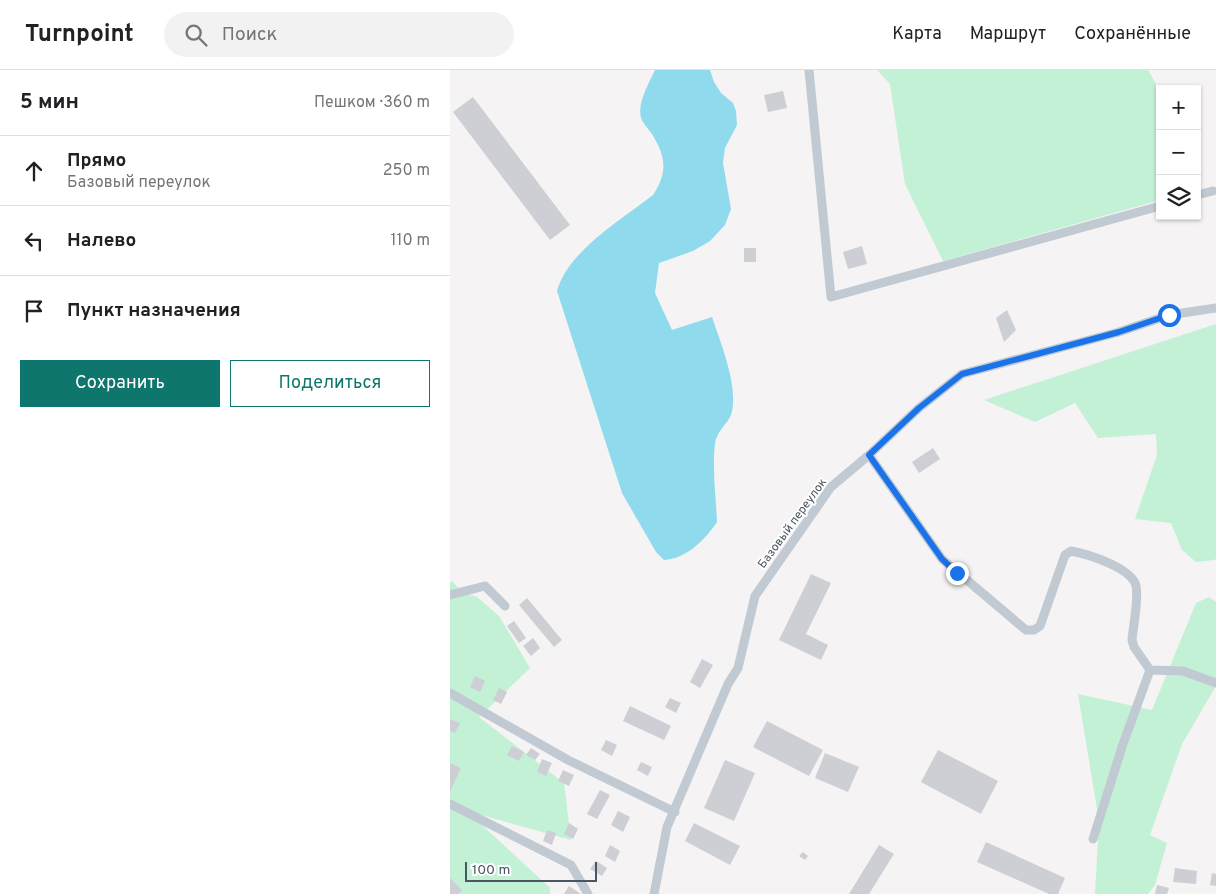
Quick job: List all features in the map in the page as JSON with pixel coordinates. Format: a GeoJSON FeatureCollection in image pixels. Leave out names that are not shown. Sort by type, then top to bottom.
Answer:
{"type":"FeatureCollection","features":[{"type":"Feature","properties":{"kind":"street"},"geometry":{"type":"LineString","coordinates":[[809,70],[831,297],[1156,207]]}},
{"type":"Feature","properties":{"kind":"street"},"geometry":{"type":"LineString","coordinates":[[1201,194],[1213,190]]}},
{"type":"Feature","properties":{"kind":"street","name":"Базовый переулок"},"geometry":{"type":"LineString","coordinates":[[654,894],[667,827],[728,684],[738,668],[755,596],[831,487],[869,455],[919,408],[962,374],[1119,332],[1169,315],[1216,308]]}},
{"type":"Feature","properties":{"kind":"street"},"geometry":{"type":"LineString","coordinates":[[869,455],[942,559],[1026,630],[1034,630],[1040,626],[1065,555],[1071,551],[1121,569],[1128,574],[1137,588],[1132,640],[1134,647],[1150,670]]}},
{"type":"Feature","properties":{"kind":"street"},"geometry":{"type":"LineString","coordinates":[[450,595],[485,586],[505,606]]}},
{"type":"Feature","properties":{"kind":"street"},"geometry":{"type":"LineString","coordinates":[[1150,670],[1183,671],[1216,683]]}},
{"type":"Feature","properties":{"kind":"street"},"geometry":{"type":"LineString","coordinates":[[1093,839],[1123,744],[1150,670]]}},
{"type":"Feature","properties":{"kind":"street"},"geometry":{"type":"LineString","coordinates":[[450,692],[568,760],[675,812]]}},
{"type":"Feature","properties":{"kind":"street"},"geometry":{"type":"LineString","coordinates":[[450,804],[572,866],[588,894]]}},
{"type":"Feature","properties":{"kind":"green space"},"geometry":{"type":"Polygon","coordinates":[[[877,70],[1148,70],[1157,85],[1156,201],[943,261],[905,184],[890,84],[877,70]]]}},
{"type":"Feature","properties":{"kind":"green space"},"geometry":{"type":"Polygon","coordinates":[[[1216,324],[1216,559],[1214,560],[1196,562],[1182,550],[1171,523],[1135,519],[1157,455],[1156,434],[1098,438],[1075,403],[1035,422],[984,400],[1216,324]]]}},
{"type":"Feature","properties":{"kind":"green space"},"geometry":{"type":"Polygon","coordinates":[[[452,581],[462,592],[477,597],[499,616],[530,668],[479,717],[564,783],[571,840],[467,811],[550,888],[550,894],[450,894],[450,582],[452,581]]]}},
{"type":"Feature","properties":{"kind":"green space"},"geometry":{"type":"Polygon","coordinates":[[[1209,597],[1216,602],[1216,686],[1182,744],[1150,835],[1167,843],[1155,885],[1148,894],[1095,894],[1099,821],[1078,694],[1152,710],[1196,603],[1209,597]]]}},
{"type":"Feature","properties":{"kind":"water"},"geometry":{"type":"Polygon","coordinates":[[[655,70],[710,70],[714,82],[721,93],[733,103],[736,111],[737,125],[725,148],[723,163],[731,209],[725,225],[710,241],[693,251],[659,263],[655,293],[672,330],[712,317],[727,363],[733,389],[731,415],[718,434],[715,444],[714,473],[717,522],[701,542],[680,556],[664,560],[656,552],[622,493],[557,291],[563,276],[584,250],[597,237],[653,195],[658,187],[663,172],[662,157],[657,142],[642,120],[640,112],[644,93],[655,70]]]}},
{"type":"Feature","properties":{"kind":"building"},"geometry":{"type":"Polygon","coordinates":[[[783,91],[787,108],[768,112],[764,95],[783,91]]]}},
{"type":"Feature","properties":{"kind":"building"},"geometry":{"type":"Polygon","coordinates":[[[473,97],[570,225],[550,240],[453,112],[473,97]]]}},
{"type":"Feature","properties":{"kind":"building"},"geometry":{"type":"Polygon","coordinates":[[[862,246],[867,264],[848,269],[843,252],[862,246]]]}},
{"type":"Feature","properties":{"kind":"building"},"geometry":{"type":"Polygon","coordinates":[[[744,248],[756,248],[756,262],[744,262],[744,248]]]}},
{"type":"Feature","properties":{"kind":"building"},"geometry":{"type":"Polygon","coordinates":[[[1007,310],[1016,330],[1004,342],[996,318],[1007,310]]]}},
{"type":"Feature","properties":{"kind":"building"},"geometry":{"type":"Polygon","coordinates":[[[933,448],[940,459],[919,473],[912,462],[933,448]]]}},
{"type":"Feature","properties":{"kind":"building"},"geometry":{"type":"Polygon","coordinates":[[[811,574],[831,583],[806,634],[828,645],[821,660],[779,640],[811,574]]]}},
{"type":"Feature","properties":{"kind":"building"},"geometry":{"type":"Polygon","coordinates":[[[527,598],[562,640],[554,647],[519,605],[527,598]]]}},
{"type":"Feature","properties":{"kind":"building"},"geometry":{"type":"Polygon","coordinates":[[[514,621],[526,638],[519,643],[507,626],[514,621]]]}},
{"type":"Feature","properties":{"kind":"building"},"geometry":{"type":"Polygon","coordinates":[[[533,638],[540,648],[531,656],[523,646],[533,638]]]}},
{"type":"Feature","properties":{"kind":"building"},"geometry":{"type":"Polygon","coordinates":[[[702,659],[713,665],[700,688],[690,682],[702,659]]]}},
{"type":"Feature","properties":{"kind":"building"},"geometry":{"type":"Polygon","coordinates":[[[475,676],[485,681],[480,692],[470,687],[475,676]]]}},
{"type":"Feature","properties":{"kind":"building"},"geometry":{"type":"Polygon","coordinates":[[[499,688],[507,692],[501,704],[493,700],[499,688]]]}},
{"type":"Feature","properties":{"kind":"building"},"geometry":{"type":"Polygon","coordinates":[[[670,698],[681,703],[676,713],[665,707],[670,698]]]}},
{"type":"Feature","properties":{"kind":"building"},"geometry":{"type":"Polygon","coordinates":[[[630,706],[671,726],[664,740],[623,721],[630,706]]]}},
{"type":"Feature","properties":{"kind":"building"},"geometry":{"type":"Polygon","coordinates":[[[450,719],[460,723],[455,733],[450,731],[450,719]]]}},
{"type":"Feature","properties":{"kind":"building"},"geometry":{"type":"Polygon","coordinates":[[[767,721],[823,750],[809,776],[753,747],[767,721]]]}},
{"type":"Feature","properties":{"kind":"building"},"geometry":{"type":"Polygon","coordinates":[[[606,740],[617,745],[612,756],[601,750],[606,740]]]}},
{"type":"Feature","properties":{"kind":"building"},"geometry":{"type":"Polygon","coordinates":[[[512,746],[524,752],[519,761],[507,755],[512,746]]]}},
{"type":"Feature","properties":{"kind":"building"},"geometry":{"type":"Polygon","coordinates":[[[531,748],[540,754],[535,760],[526,755],[531,748]]]}},
{"type":"Feature","properties":{"kind":"building"},"geometry":{"type":"Polygon","coordinates":[[[938,750],[998,781],[981,814],[921,782],[938,750]]]}},
{"type":"Feature","properties":{"kind":"building"},"geometry":{"type":"Polygon","coordinates":[[[825,753],[859,767],[848,792],[815,778],[825,753]]]}},
{"type":"Feature","properties":{"kind":"building"},"geometry":{"type":"Polygon","coordinates":[[[542,759],[552,763],[546,776],[537,772],[542,759]]]}},
{"type":"Feature","properties":{"kind":"building"},"geometry":{"type":"Polygon","coordinates":[[[725,760],[755,773],[734,821],[704,808],[725,760]]]}},
{"type":"Feature","properties":{"kind":"building"},"geometry":{"type":"Polygon","coordinates":[[[641,762],[652,767],[648,776],[637,770],[641,762]]]}},
{"type":"Feature","properties":{"kind":"building"},"geometry":{"type":"Polygon","coordinates":[[[450,763],[461,768],[450,792],[450,763]]]}},
{"type":"Feature","properties":{"kind":"building"},"geometry":{"type":"Polygon","coordinates":[[[563,770],[574,775],[569,786],[558,781],[563,770]]]}},
{"type":"Feature","properties":{"kind":"building"},"geometry":{"type":"Polygon","coordinates":[[[600,790],[610,795],[597,819],[587,814],[600,790]]]}},
{"type":"Feature","properties":{"kind":"building"},"geometry":{"type":"Polygon","coordinates":[[[618,811],[630,817],[623,832],[611,825],[618,811]]]}},
{"type":"Feature","properties":{"kind":"building"},"geometry":{"type":"Polygon","coordinates":[[[569,823],[578,829],[573,839],[564,834],[569,823]]]}},
{"type":"Feature","properties":{"kind":"building"},"geometry":{"type":"Polygon","coordinates":[[[694,823],[740,846],[730,865],[685,841],[694,823]]]}},
{"type":"Feature","properties":{"kind":"building"},"geometry":{"type":"Polygon","coordinates":[[[547,830],[556,833],[552,845],[543,841],[547,830]]]}},
{"type":"Feature","properties":{"kind":"building"},"geometry":{"type":"Polygon","coordinates":[[[986,842],[1065,878],[1058,894],[1049,894],[977,862],[986,842]]]}},
{"type":"Feature","properties":{"kind":"building"},"geometry":{"type":"Polygon","coordinates":[[[610,845],[620,851],[615,862],[605,856],[610,845]]]}},
{"type":"Feature","properties":{"kind":"building"},"geometry":{"type":"Polygon","coordinates":[[[879,845],[894,854],[869,894],[849,894],[879,845]]]}},
{"type":"Feature","properties":{"kind":"building"},"geometry":{"type":"Polygon","coordinates":[[[803,852],[808,856],[805,860],[799,856],[803,852]]]}},
{"type":"Feature","properties":{"kind":"building"},"geometry":{"type":"Polygon","coordinates":[[[596,861],[607,868],[602,876],[590,869],[596,861]]]}},
{"type":"Feature","properties":{"kind":"building"},"geometry":{"type":"Polygon","coordinates":[[[1175,868],[1197,871],[1196,884],[1173,882],[1175,868]]]}},
{"type":"Feature","properties":{"kind":"building"},"geometry":{"type":"Polygon","coordinates":[[[1212,873],[1216,874],[1216,886],[1210,885],[1212,873]]]}},
{"type":"Feature","properties":{"kind":"building"},"geometry":{"type":"Polygon","coordinates":[[[450,878],[462,890],[458,894],[450,894],[450,878]]]}},
{"type":"Feature","properties":{"kind":"building"},"geometry":{"type":"Polygon","coordinates":[[[1157,885],[1169,888],[1167,894],[1155,894],[1157,885]]]}},
{"type":"Feature","properties":{"kind":"building"},"geometry":{"type":"Polygon","coordinates":[[[569,886],[581,894],[564,894],[569,886]]]}},
{"type":"Feature","properties":{"kind":"route"},"geometry":{"type":"LineString","coordinates":[[957,573],[942,559],[869,455],[919,408],[962,374],[1119,332],[1169,315]]}}]}
